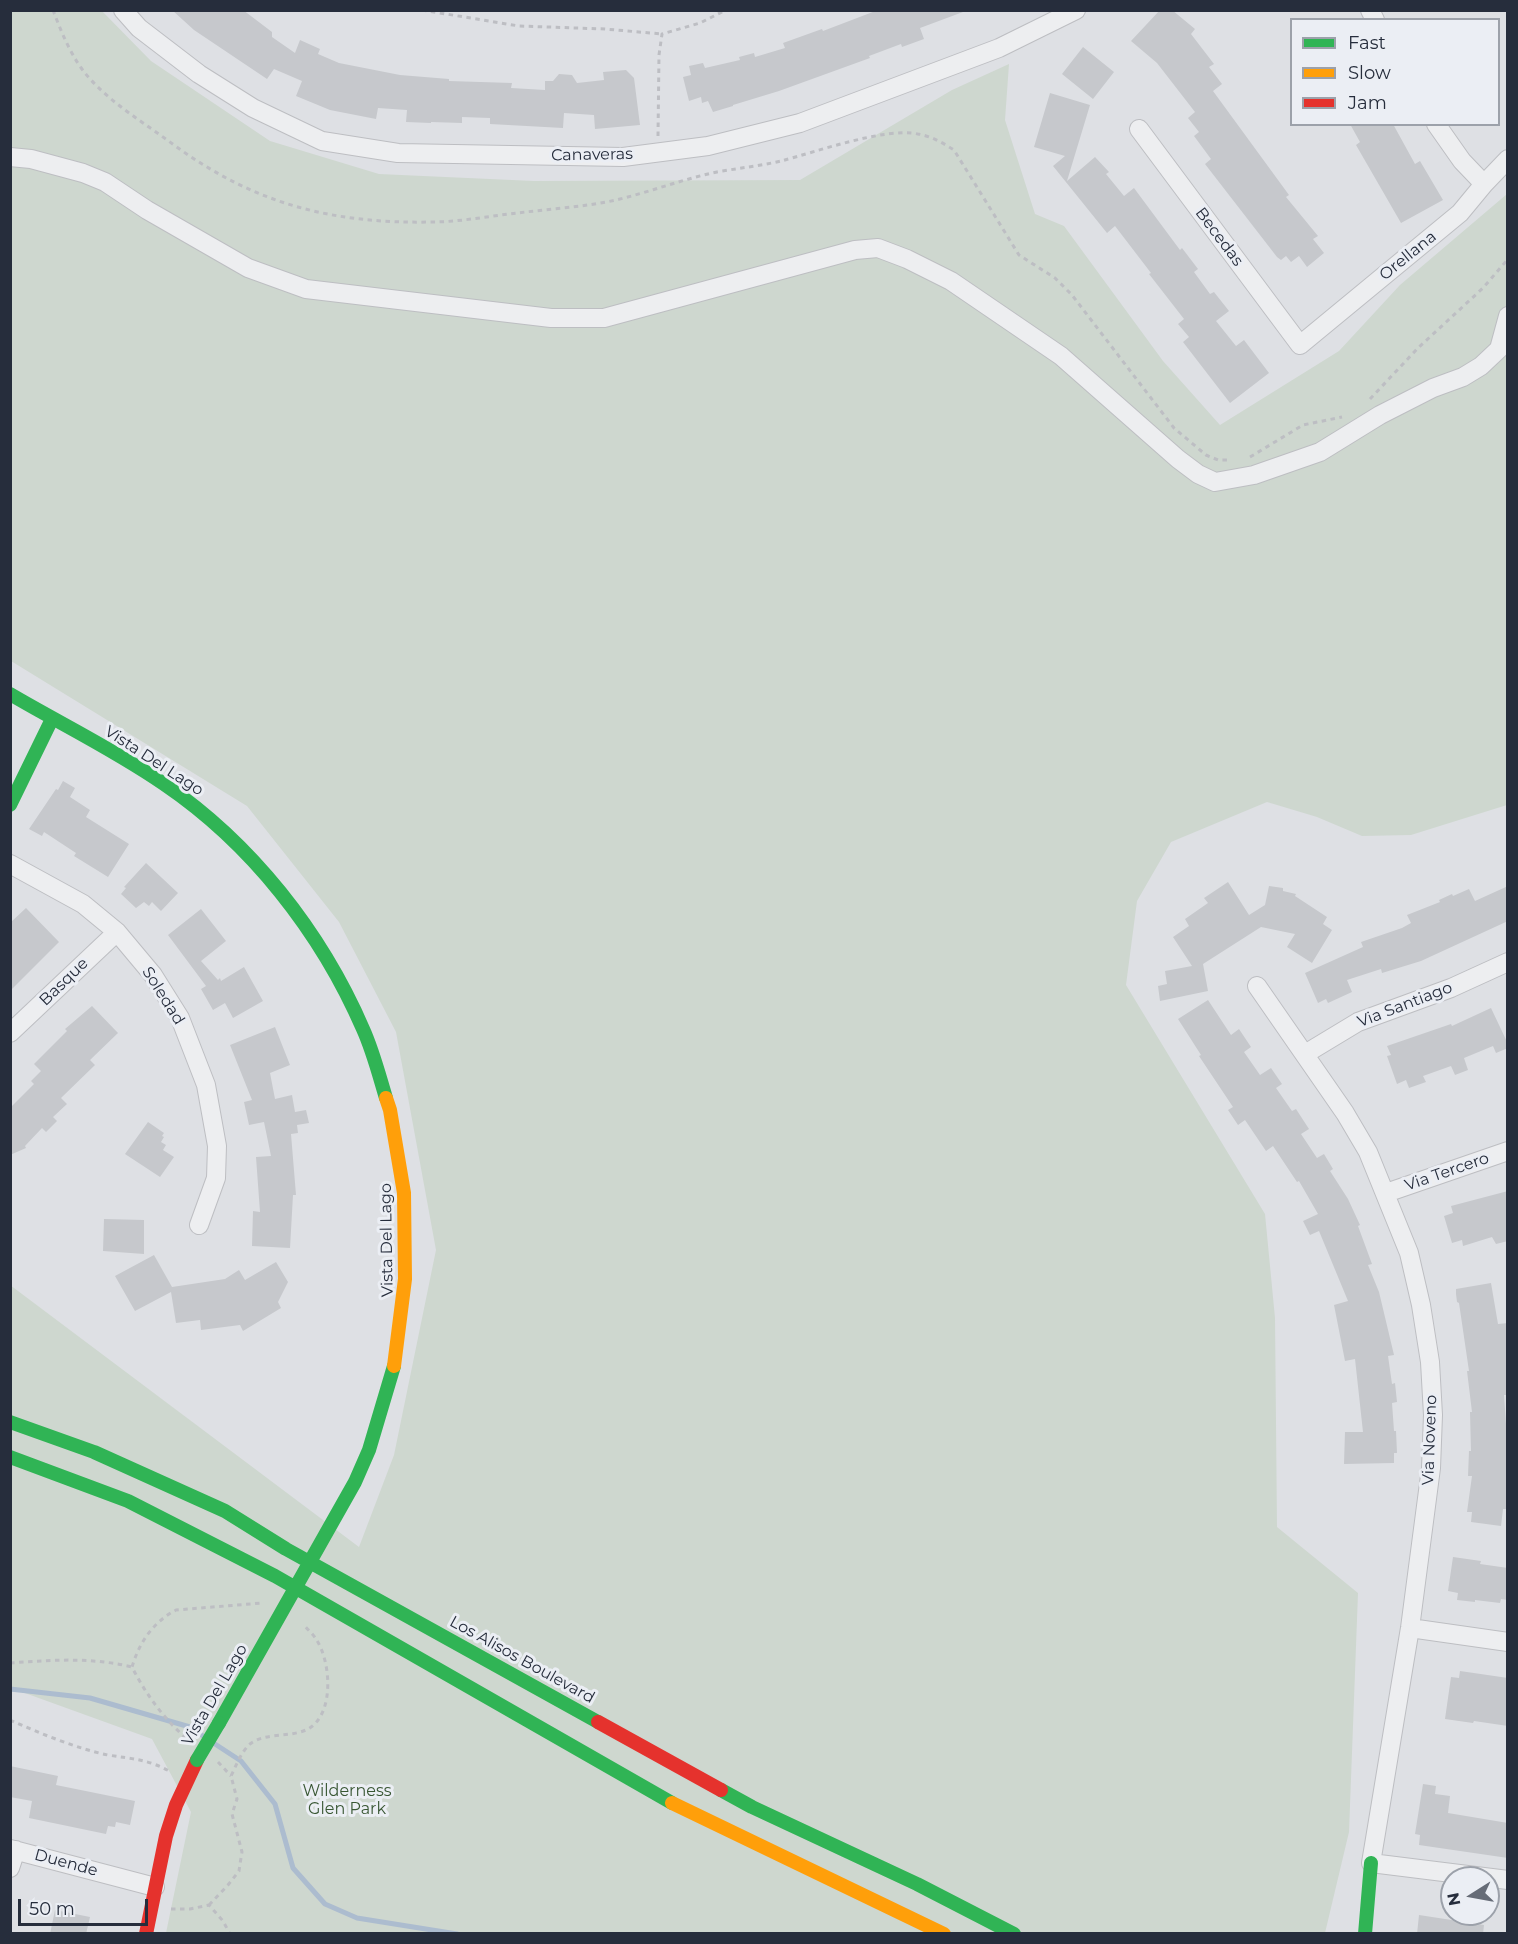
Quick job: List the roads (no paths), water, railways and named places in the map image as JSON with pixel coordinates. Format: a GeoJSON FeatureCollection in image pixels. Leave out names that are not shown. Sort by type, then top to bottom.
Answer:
{"type":"FeatureCollection","features":[{"type":"Feature","properties":{"kind":"main road","name":"Vista Del Lago"},"geometry":{"type":"LineString","coordinates":[[10,694],[123,758],[172,789],[211,819],[246,852],[299,915],[331,962],[350,999],[381,1077],[392,1113],[401,1159],[406,1212],[405,1299],[390,1384],[368,1453],[325,1540],[197,1760],[176,1805],[166,1836],[146,1934]]}},
{"type":"Feature","properties":{"kind":"main road"},"geometry":{"type":"LineString","coordinates":[[10,805],[52,718]]}},
{"type":"Feature","properties":{"kind":"main road","name":"Los Alisos Boulevard"},"geometry":{"type":"LineString","coordinates":[[10,1422],[94,1452],[225,1511],[286,1549],[752,1806],[917,1884],[1014,1934]]}},
{"type":"Feature","properties":{"kind":"main road"},"geometry":{"type":"LineString","coordinates":[[10,1457],[128,1501],[275,1576],[663,1798],[944,1934]]}},
{"type":"Feature","properties":{"kind":"main road","name":"Via Noveno"},"geometry":{"type":"LineString","coordinates":[[1365,1934],[1371,1863]]}},
{"type":"Feature","properties":{"kind":"street","name":"Canaveras"},"geometry":{"type":"LineString","coordinates":[[123,10],[139,28],[199,74],[253,108],[322,141],[398,153],[601,157],[623,157],[708,146],[800,123],[999,48],[1076,10]]}},
{"type":"Feature","properties":{"kind":"street"},"geometry":{"type":"LineString","coordinates":[[1437,126],[1462,161],[1484,184]]}},
{"type":"Feature","properties":{"kind":"street","name":"Becedas"},"geometry":{"type":"LineString","coordinates":[[1139,129],[1300,345]]}},
{"type":"Feature","properties":{"kind":"street"},"geometry":{"type":"LineString","coordinates":[[10,157],[31,159],[83,173],[105,182],[147,210],[248,268],[306,289],[551,318],[604,318],[855,250],[878,248],[907,259],[951,281],[1061,356],[1178,459],[1198,474],[1215,482],[1254,476],[1320,452],[1380,415],[1433,388],[1463,377],[1481,366],[1499,349],[1508,316]]}},
{"type":"Feature","properties":{"kind":"street","name":"Orellana"},"geometry":{"type":"LineString","coordinates":[[1300,345],[1460,213],[1508,159]]}},
{"type":"Feature","properties":{"kind":"street","name":"Soledad"},"geometry":{"type":"LineString","coordinates":[[10,864],[83,904],[117,932],[153,975],[180,1018],[206,1085],[217,1146],[216,1178],[199,1225]]}},
{"type":"Feature","properties":{"kind":"street","name":"Basque"},"geometry":{"type":"LineString","coordinates":[[10,1033],[117,932]]}},
{"type":"Feature","properties":{"kind":"street","name":"Via Santiago"},"geometry":{"type":"LineString","coordinates":[[1305,1054],[1358,1022],[1450,988],[1508,962]]}},
{"type":"Feature","properties":{"kind":"street","name":"Via Noveno"},"geometry":{"type":"LineString","coordinates":[[1257,986],[1345,1113],[1368,1152],[1409,1253],[1421,1305],[1430,1362],[1433,1415],[1431,1468],[1410,1628],[1371,1863]]}},
{"type":"Feature","properties":{"kind":"street","name":"Via Tercero"},"geometry":{"type":"LineString","coordinates":[[1386,1193],[1508,1151]]}},
{"type":"Feature","properties":{"kind":"street"},"geometry":{"type":"LineString","coordinates":[[1410,1628],[1508,1642]]}},
{"type":"Feature","properties":{"kind":"street"},"geometry":{"type":"LineString","coordinates":[[10,1868],[13,1849]]}},
{"type":"Feature","properties":{"kind":"street","name":"Duende"},"geometry":{"type":"LineString","coordinates":[[13,1849],[155,1887]]}},
{"type":"Feature","properties":{"kind":"street"},"geometry":{"type":"LineString","coordinates":[[1371,1863],[1508,1880]]}},
{"type":"Feature","properties":{"kind":"waterway"},"geometry":{"type":"LineString","coordinates":[[10,1689],[90,1698],[190,1727],[203,1736]]}},
{"type":"Feature","properties":{"kind":"waterway"},"geometry":{"type":"LineString","coordinates":[[215,1744],[241,1761],[275,1804],[293,1868],[325,1904],[357,1918],[457,1934]]}},
{"type":"Feature","properties":{"kind":"park label","name":"Wilderness Glen Park"},"geometry":{"type":"Point","coordinates":[347,1800]}}]}
